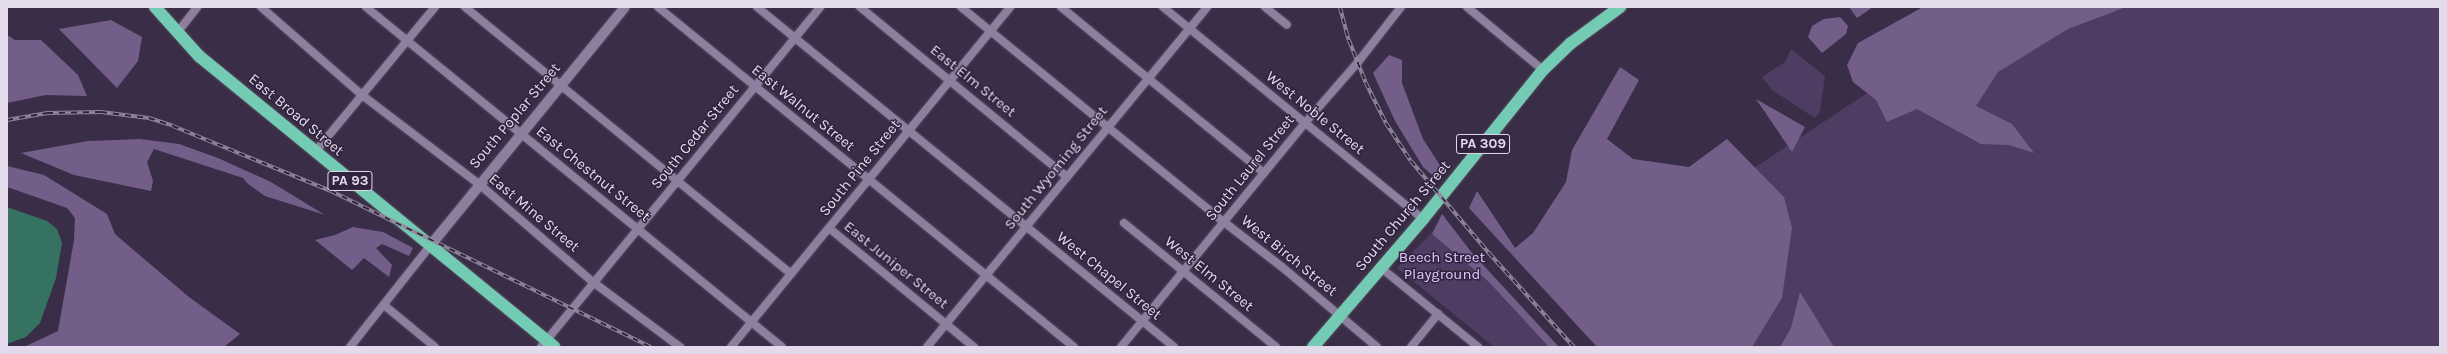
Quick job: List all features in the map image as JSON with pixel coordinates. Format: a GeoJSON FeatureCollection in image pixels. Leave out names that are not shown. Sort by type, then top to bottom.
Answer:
{"type":"FeatureCollection","features":[{"type":"Feature","properties":{"kind":"highway","name":"East Broad Street"},"geometry":{"type":"LineString","coordinates":[[155,7],[199,56],[430,246],[547,345]]}},
{"type":"Feature","properties":{"kind":"highway","name":"South Church Street"},"geometry":{"type":"LineString","coordinates":[[1313,347],[1380,267],[1423,219],[1543,70],[1571,43],[1620,7]]}},
{"type":"Feature","properties":{"kind":"main road","name":"South Poplar Street"},"geometry":{"type":"LineString","coordinates":[[430,246],[478,184],[625,7]]}},
{"type":"Feature","properties":{"kind":"street"},"geometry":{"type":"LineString","coordinates":[[177,33],[198,7]]}},
{"type":"Feature","properties":{"kind":"street","name":"East Mine Street"},"geometry":{"type":"LineString","coordinates":[[261,7],[362,95],[478,184],[593,282],[680,347]]}},
{"type":"Feature","properties":{"kind":"street","name":"East Chestnut Street"},"geometry":{"type":"LineString","coordinates":[[366,7],[782,347]]}},
{"type":"Feature","properties":{"kind":"street"},"geometry":{"type":"LineString","coordinates":[[315,152],[435,7]]}},
{"type":"Feature","properties":{"kind":"street"},"geometry":{"type":"LineString","coordinates":[[465,7],[791,274]]}},
{"type":"Feature","properties":{"kind":"street","name":"East Walnut Street"},"geometry":{"type":"LineString","coordinates":[[658,7],[1074,347]]}},
{"type":"Feature","properties":{"kind":"street","name":"West Chapel Street"},"geometry":{"type":"LineString","coordinates":[[757,7],[1026,227],[1143,320],[1174,347]]}},
{"type":"Feature","properties":{"kind":"street","name":"South Cedar Street"},"geometry":{"type":"LineString","coordinates":[[547,345],[593,282],[820,7]]}},
{"type":"Feature","properties":{"kind":"street","name":"East Elm Street"},"geometry":{"type":"LineString","coordinates":[[860,7],[1067,176]]}},
{"type":"Feature","properties":{"kind":"street","name":"West Birch Street"},"geometry":{"type":"LineString","coordinates":[[961,7],[1224,222],[1282,267],[1338,316],[1377,347]]}},
{"type":"Feature","properties":{"kind":"street","name":"South Pine Street"},"geometry":{"type":"LineString","coordinates":[[731,347],[1010,7]]}},
{"type":"Feature","properties":{"kind":"street"},"geometry":{"type":"LineString","coordinates":[[1061,7],[1264,173]]}},
{"type":"Feature","properties":{"kind":"street","name":"West Noble Street"},"geometry":{"type":"LineString","coordinates":[[1163,7],[1423,219]]}},
{"type":"Feature","properties":{"kind":"street","name":"South Wyoming Street"},"geometry":{"type":"LineString","coordinates":[[927,347],[1207,7]]}},
{"type":"Feature","properties":{"kind":"street"},"geometry":{"type":"LineString","coordinates":[[1265,7],[1287,25]]}},
{"type":"Feature","properties":{"kind":"street","name":"South Laurel Street"},"geometry":{"type":"LineString","coordinates":[[1121,347],[1305,123],[1358,62],[1401,7]]}},
{"type":"Feature","properties":{"kind":"street"},"geometry":{"type":"LineString","coordinates":[[1467,7],[1543,70]]}},
{"type":"Feature","properties":{"kind":"street","name":"West Elm Street"},"geometry":{"type":"LineString","coordinates":[[1124,223],[1276,347]]}},
{"type":"Feature","properties":{"kind":"street","name":"East Juniper Street"},"geometry":{"type":"LineString","coordinates":[[829,228],[974,347]]}},
{"type":"Feature","properties":{"kind":"street"},"geometry":{"type":"LineString","coordinates":[[350,347],[430,246]]}},
{"type":"Feature","properties":{"kind":"street"},"geometry":{"type":"LineString","coordinates":[[1380,267],[1478,347]]}},
{"type":"Feature","properties":{"kind":"street"},"geometry":{"type":"LineString","coordinates":[[384,305],[435,347]]}},
{"type":"Feature","properties":{"kind":"street"},"geometry":{"type":"LineString","coordinates":[[1411,347],[1438,314]]}},
{"type":"Feature","properties":{"kind":"green space"},"geometry":{"type":"Polygon","coordinates":[[[1997,7],[2440,7],[2440,347],[1610,347],[1674,221],[1997,7]]]}},
{"type":"Feature","properties":{"kind":"green space"},"geometry":{"type":"Polygon","coordinates":[[[1791,49],[1825,76],[1820,112],[1815,118],[1772,90],[1762,77],[1785,62],[1791,49]]]}},
{"type":"Feature","properties":{"kind":"green space","name":"Beech Street Playground"},"geometry":{"type":"Polygon","coordinates":[[[1443,221],[1555,347],[1494,347],[1397,268],[1443,221]]]}},
{"type":"Feature","properties":{"kind":"shaded area"},"geometry":{"type":"Polygon","coordinates":[[[1849,7],[1873,7],[1857,18],[1849,7]]]}},
{"type":"Feature","properties":{"kind":"shaded area"},"geometry":{"type":"Polygon","coordinates":[[[1923,7],[2126,7],[2068,29],[1998,72],[1976,106],[2012,124],[2034,153],[2009,145],[1981,144],[1917,109],[1887,122],[1876,100],[1853,82],[1847,65],[1858,43],[1923,7]]]}},
{"type":"Feature","properties":{"kind":"shaded area"},"geometry":{"type":"Polygon","coordinates":[[[1840,17],[1848,26],[1846,34],[1822,53],[1808,37],[1812,26],[1824,19],[1840,17]]]}},
{"type":"Feature","properties":{"kind":"shaded area"},"geometry":{"type":"Polygon","coordinates":[[[111,20],[142,37],[138,61],[117,88],[59,29],[111,20]]]}},
{"type":"Feature","properties":{"kind":"shaded area"},"geometry":{"type":"Polygon","coordinates":[[[7,35],[15,40],[41,40],[78,75],[87,96],[46,95],[7,103],[7,35]]]}},
{"type":"Feature","properties":{"kind":"shaded area"},"geometry":{"type":"Polygon","coordinates":[[[1389,55],[1402,60],[1402,83],[1423,139],[1445,173],[1438,180],[1423,167],[1395,121],[1373,73],[1389,55]]]}},
{"type":"Feature","properties":{"kind":"shaded area"},"geometry":{"type":"Polygon","coordinates":[[[1620,67],[1639,80],[1607,139],[1633,159],[1689,167],[1727,139],[1784,197],[1792,228],[1782,298],[1752,347],[1597,347],[1469,208],[1477,191],[1515,248],[1533,233],[1566,182],[1572,150],[1620,67]]]}},
{"type":"Feature","properties":{"kind":"shaded area"},"geometry":{"type":"Polygon","coordinates":[[[1756,99],[1805,127],[1792,152],[1756,99]]]}},
{"type":"Feature","properties":{"kind":"shaded area"},"geometry":{"type":"Polygon","coordinates":[[[140,139],[179,144],[218,158],[271,182],[325,215],[265,196],[248,184],[243,178],[154,149],[147,162],[153,181],[151,191],[74,175],[21,153],[88,141],[140,139]]]}},
{"type":"Feature","properties":{"kind":"shaded area"},"geometry":{"type":"Polygon","coordinates":[[[7,166],[44,175],[107,214],[115,234],[189,297],[240,334],[224,347],[24,347],[58,331],[74,240],[75,218],[67,208],[7,187],[7,166]]]}},
{"type":"Feature","properties":{"kind":"shaded area"},"geometry":{"type":"Polygon","coordinates":[[[7,207],[47,221],[57,229],[62,243],[56,278],[40,323],[26,337],[7,344],[7,207]]]}},
{"type":"Feature","properties":{"kind":"shaded area"},"geometry":{"type":"Polygon","coordinates":[[[1442,214],[1472,253],[1559,347],[1549,347],[1488,281],[1432,234],[1442,214]]]}},
{"type":"Feature","properties":{"kind":"shaded area"},"geometry":{"type":"Polygon","coordinates":[[[353,227],[383,232],[413,248],[409,256],[382,244],[376,248],[392,265],[389,277],[364,258],[352,270],[315,240],[335,235],[353,227]]]}},
{"type":"Feature","properties":{"kind":"shaded area"},"geometry":{"type":"Polygon","coordinates":[[[1800,292],[1834,347],[1780,347],[1791,328],[1800,292]]]}},
{"type":"Feature","properties":{"kind":"railway"},"geometry":{"type":"LineString","coordinates":[[1340,7],[1349,40],[1366,83],[1386,123],[1411,161],[1489,253],[1574,347]]}},
{"type":"Feature","properties":{"kind":"railway"},"geometry":{"type":"LineString","coordinates":[[7,120],[47,113],[101,112],[149,118],[173,126],[331,191],[651,347]]}}]}
